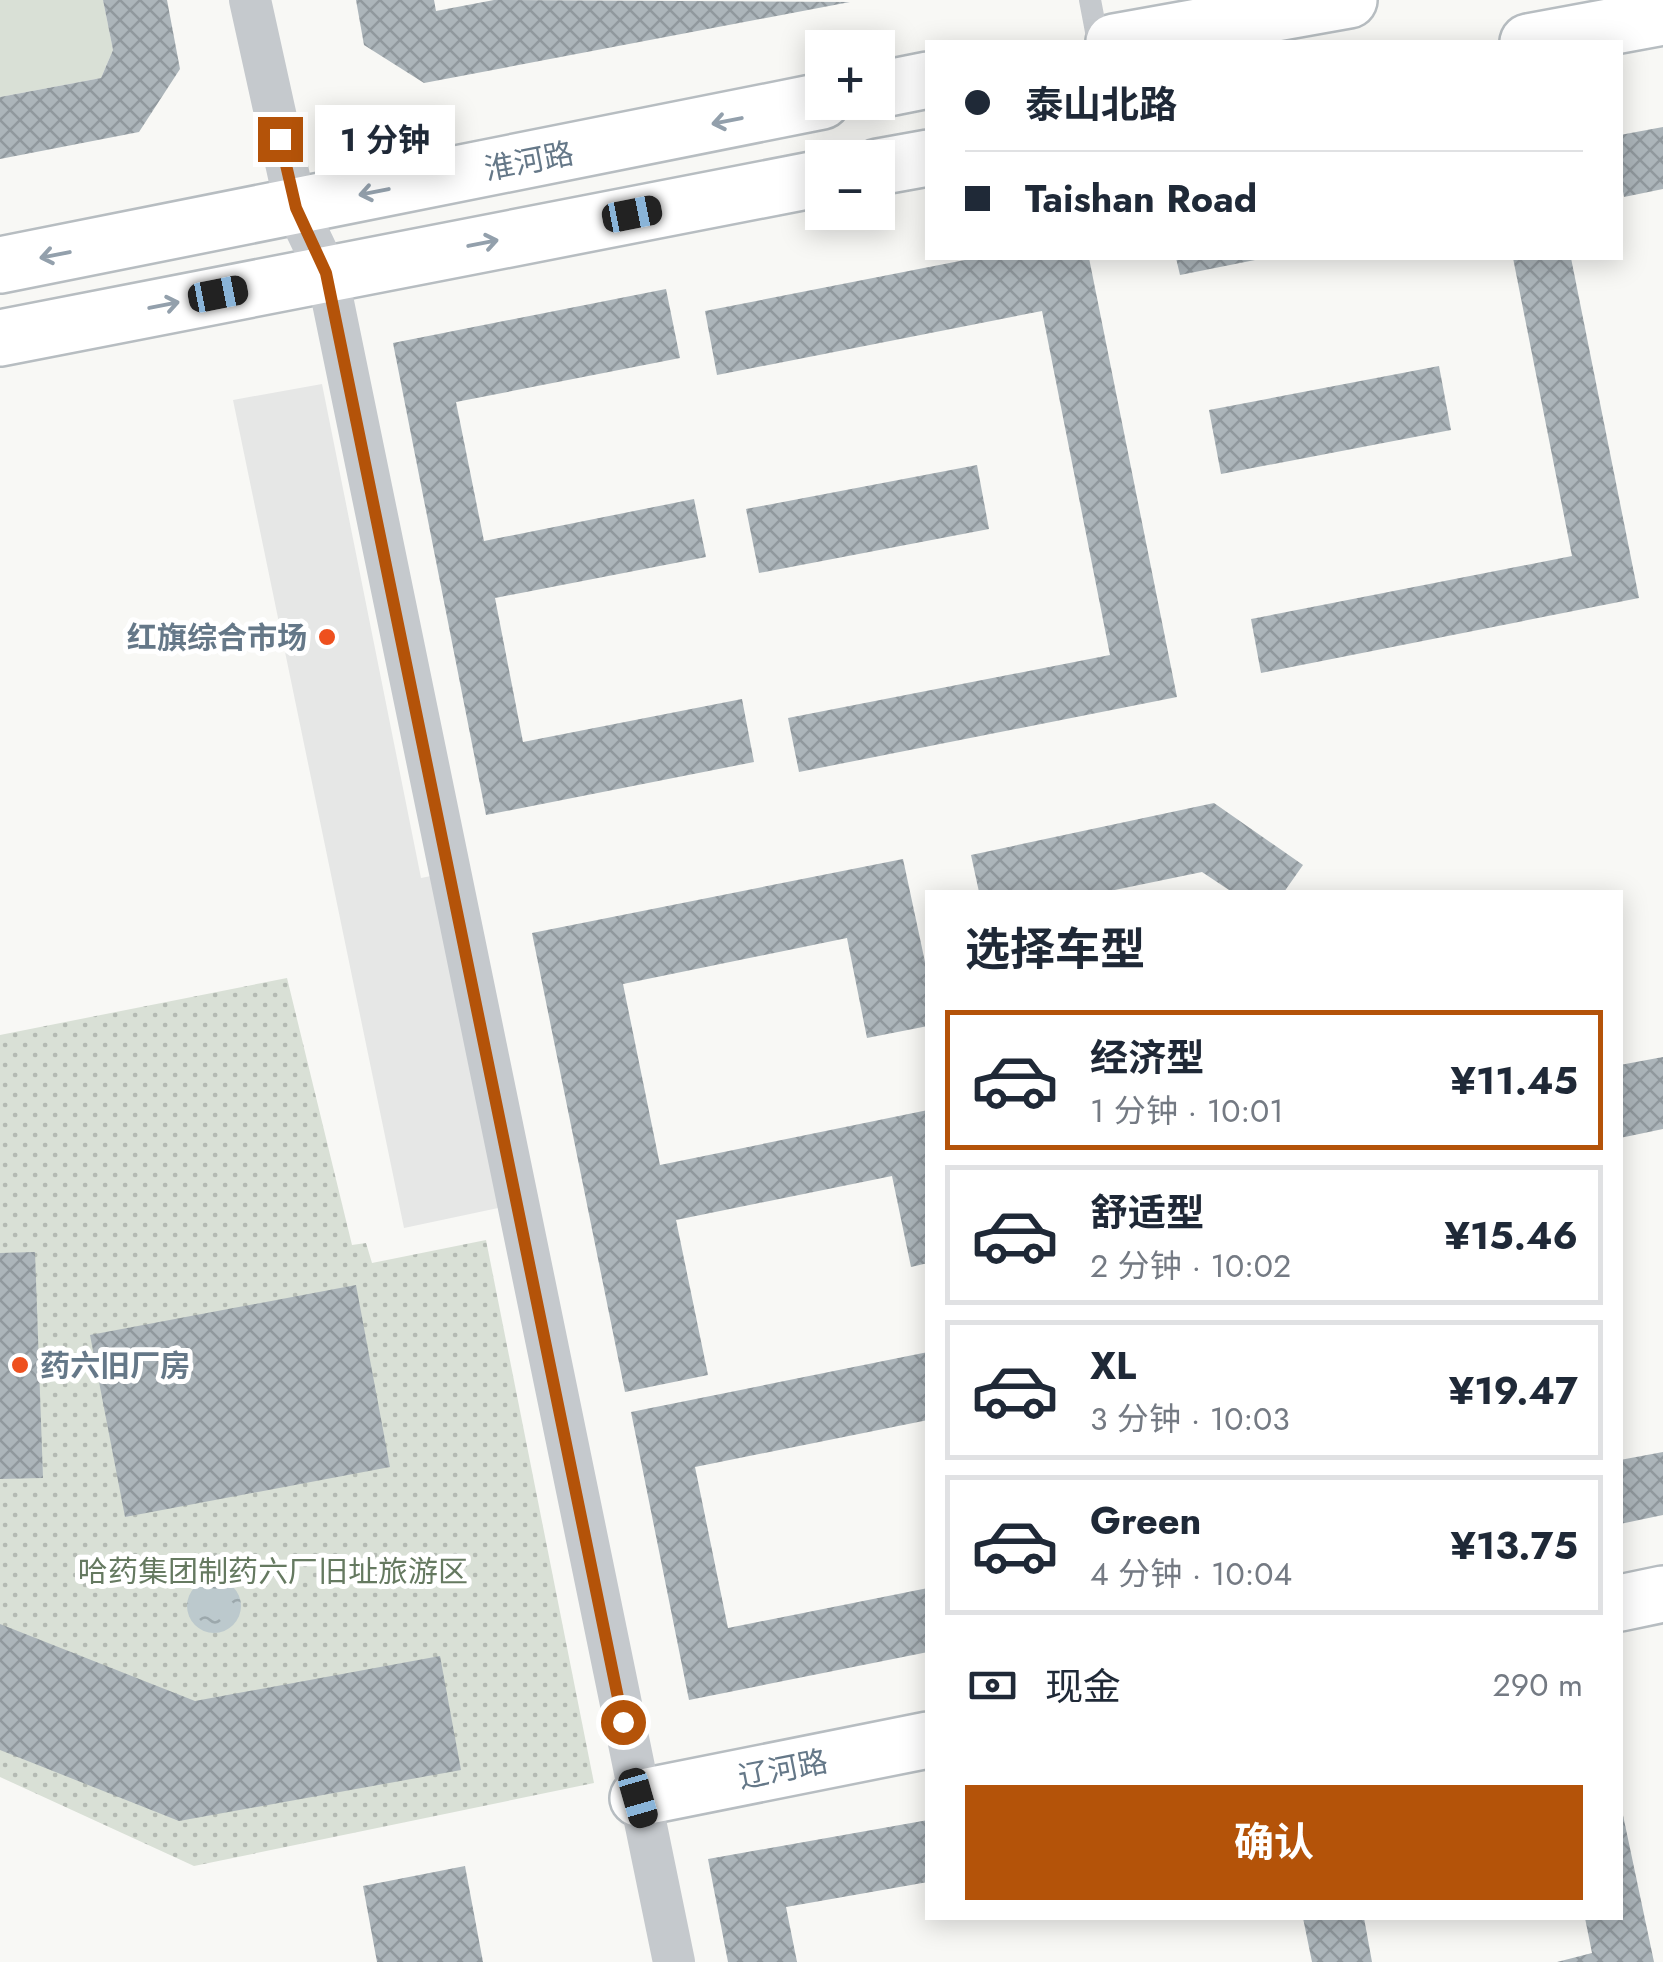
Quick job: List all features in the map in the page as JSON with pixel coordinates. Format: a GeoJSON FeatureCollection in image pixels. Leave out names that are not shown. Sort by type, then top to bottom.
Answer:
{"type":"FeatureCollection","features":[{"type":"Feature","properties":{"kind":"main road"},"geometry":{"type":"LineString","coordinates":[[1125,40],[1349,0]]}},
{"type":"Feature","properties":{"kind":"main road"},"geometry":{"type":"LineString","coordinates":[[1539,40],[1663,17]]}},
{"type":"Feature","properties":{"kind":"main road"},"geometry":{"type":"LineString","coordinates":[[895,87],[925,81]]}},
{"type":"Feature","properties":{"kind":"main road","name":"淮河路"},"geometry":{"type":"LineString","coordinates":[[0,266],[805,104]]}},
{"type":"Feature","properties":{"kind":"main road"},"geometry":{"type":"LineString","coordinates":[[895,164],[925,159]]}},
{"type":"Feature","properties":{"kind":"main road"},"geometry":{"type":"LineString","coordinates":[[0,338],[805,181]]}},
{"type":"Feature","properties":{"kind":"main road"},"geometry":{"type":"LineString","coordinates":[[1623,1602],[1663,1594]]}},
{"type":"Feature","properties":{"kind":"main road"},"geometry":{"type":"LineString","coordinates":[[1623,1628],[1663,1620]]}},
{"type":"Feature","properties":{"kind":"main road","name":"辽河路"},"geometry":{"type":"LineString","coordinates":[[642,1812],[925,1741]]}},
{"type":"Feature","properties":{"kind":"main road","name":"辽河路"},"geometry":{"type":"LineString","coordinates":[[642,1812],[925,1768]]}},
{"type":"Feature","properties":{"kind":"street"},"geometry":{"type":"LineString","coordinates":[[250,0],[296,208],[326,273],[674,1962]]}},
{"type":"Feature","properties":{"kind":"lane"},"geometry":{"type":"LineString","coordinates":[[1090,0],[1098,40]]}},
{"type":"Feature","properties":{"kind":"shaded area","name":"红旗综合市场"},"geometry":{"type":"Polygon","coordinates":[[[322,384],[421,878],[446,873],[512,1205],[404,1228],[233,400],[322,384]]]}},
{"type":"Feature","properties":{"kind":"green space"},"geometry":{"type":"Polygon","coordinates":[[[0,0],[103,0],[113,50],[101,78],[0,97],[0,0]]]}},
{"type":"Feature","properties":{"kind":"green space","name":"哈药集团制药六厂旧址旅游区"},"geometry":{"type":"Polygon","coordinates":[[[287,978],[352,1245],[366,1243],[372,1263],[486,1240],[594,1783],[194,1866],[0,1777],[0,1035],[287,978]]]}},
{"type":"Feature","properties":{"kind":"water"},"geometry":{"type":"Polygon","coordinates":[[[214,1579],[233,1587],[241,1606],[233,1625],[214,1633],[195,1625],[187,1606],[195,1587],[214,1579]]]}},
{"type":"Feature","properties":{"kind":"building"},"geometry":{"type":"Polygon","coordinates":[[[103,0],[167,0],[180,69],[139,132],[0,159],[0,97],[101,78],[113,50],[103,0]]]}},
{"type":"Feature","properties":{"kind":"building"},"geometry":{"type":"Polygon","coordinates":[[[356,0],[434,0],[436,11],[494,0],[850,2],[424,83],[364,45],[356,0]]]}},
{"type":"Feature","properties":{"kind":"building"},"geometry":{"type":"Polygon","coordinates":[[[1663,127],[1663,189],[1624,197],[1623,134],[1663,127]]]}},
{"type":"Feature","properties":{"kind":"building"},"geometry":{"type":"Polygon","coordinates":[[[965,260],[1089,260],[1177,697],[799,772],[788,718],[1110,655],[1042,311],[717,375],[705,311],[965,260]]]}},
{"type":"Feature","properties":{"kind":"building"},"geometry":{"type":"Polygon","coordinates":[[[1176,260],[1255,260],[1180,275],[1176,260]]]}},
{"type":"Feature","properties":{"kind":"building"},"geometry":{"type":"Polygon","coordinates":[[[1513,260],[1571,260],[1639,598],[1261,673],[1251,619],[1572,556],[1513,260]]]}},
{"type":"Feature","properties":{"kind":"building"},"geometry":{"type":"Polygon","coordinates":[[[666,289],[680,358],[456,402],[484,541],[694,499],[706,557],[495,598],[523,742],[742,699],[754,762],[486,815],[393,343],[666,289]]]}},
{"type":"Feature","properties":{"kind":"building"},"geometry":{"type":"Polygon","coordinates":[[[1439,366],[1451,430],[1221,474],[1209,410],[1439,366]]]}},
{"type":"Feature","properties":{"kind":"building"},"geometry":{"type":"Polygon","coordinates":[[[977,465],[989,529],[759,573],[746,509],[977,465]]]}},
{"type":"Feature","properties":{"kind":"building"},"geometry":{"type":"Polygon","coordinates":[[[1214,803],[1303,865],[1285,890],[1229,890],[1202,872],[1115,890],[979,890],[971,855],[1214,803]]]}},
{"type":"Feature","properties":{"kind":"building"},"geometry":{"type":"Polygon","coordinates":[[[903,859],[925,962],[925,1027],[867,1038],[847,938],[623,984],[660,1165],[925,1111],[925,1264],[911,1267],[892,1176],[676,1220],[708,1375],[625,1392],[532,933],[903,859]]]}},
{"type":"Feature","properties":{"kind":"building"},"geometry":{"type":"Polygon","coordinates":[[[1663,1057],[1663,1129],[1623,1137],[1623,1064],[1663,1057]]]}},
{"type":"Feature","properties":{"kind":"building","name":"药六旧厂房"},"geometry":{"type":"Polygon","coordinates":[[[35,1252],[43,1478],[0,1479],[0,1253],[35,1252]]]}},
{"type":"Feature","properties":{"kind":"building"},"geometry":{"type":"Polygon","coordinates":[[[356,1285],[390,1467],[125,1517],[90,1335],[356,1285]]]}},
{"type":"Feature","properties":{"kind":"building"},"geometry":{"type":"Polygon","coordinates":[[[925,1353],[925,1421],[695,1467],[728,1628],[925,1589],[925,1653],[689,1700],[631,1412],[925,1353]]]}},
{"type":"Feature","properties":{"kind":"building"},"geometry":{"type":"Polygon","coordinates":[[[1663,1452],[1663,1515],[1623,1523],[1623,1459],[1663,1452]]]}},
{"type":"Feature","properties":{"kind":"building"},"geometry":{"type":"Polygon","coordinates":[[[0,1624],[195,1701],[440,1656],[461,1770],[179,1821],[0,1750],[0,1624]]]}},
{"type":"Feature","properties":{"kind":"building"},"geometry":{"type":"Polygon","coordinates":[[[1623,1815],[1654,1962],[1557,1962],[1592,1953],[1585,1920],[1623,1920],[1623,1815]]]}},
{"type":"Feature","properties":{"kind":"building"},"geometry":{"type":"Polygon","coordinates":[[[925,1821],[925,1883],[786,1907],[797,1962],[728,1962],[708,1859],[925,1821]]]}},
{"type":"Feature","properties":{"kind":"building"},"geometry":{"type":"Polygon","coordinates":[[[465,1866],[483,1962],[377,1962],[363,1886],[465,1866]]]}},
{"type":"Feature","properties":{"kind":"building"},"geometry":{"type":"Polygon","coordinates":[[[1303,1920],[1364,1920],[1372,1962],[1312,1962],[1303,1920]]]}},
{"type":"Feature","properties":{"kind":"place","name":"红旗综合市场"},"geometry":{"type":"Point","coordinates":[327,637]}},
{"type":"Feature","properties":{"kind":"place","name":"药六旧厂房"},"geometry":{"type":"Point","coordinates":[20,1365]}},
{"type":"Feature","properties":{"kind":"route"},"geometry":{"type":"LineString","coordinates":[[280,139],[296,208],[326,273],[623,1722]]}}]}
